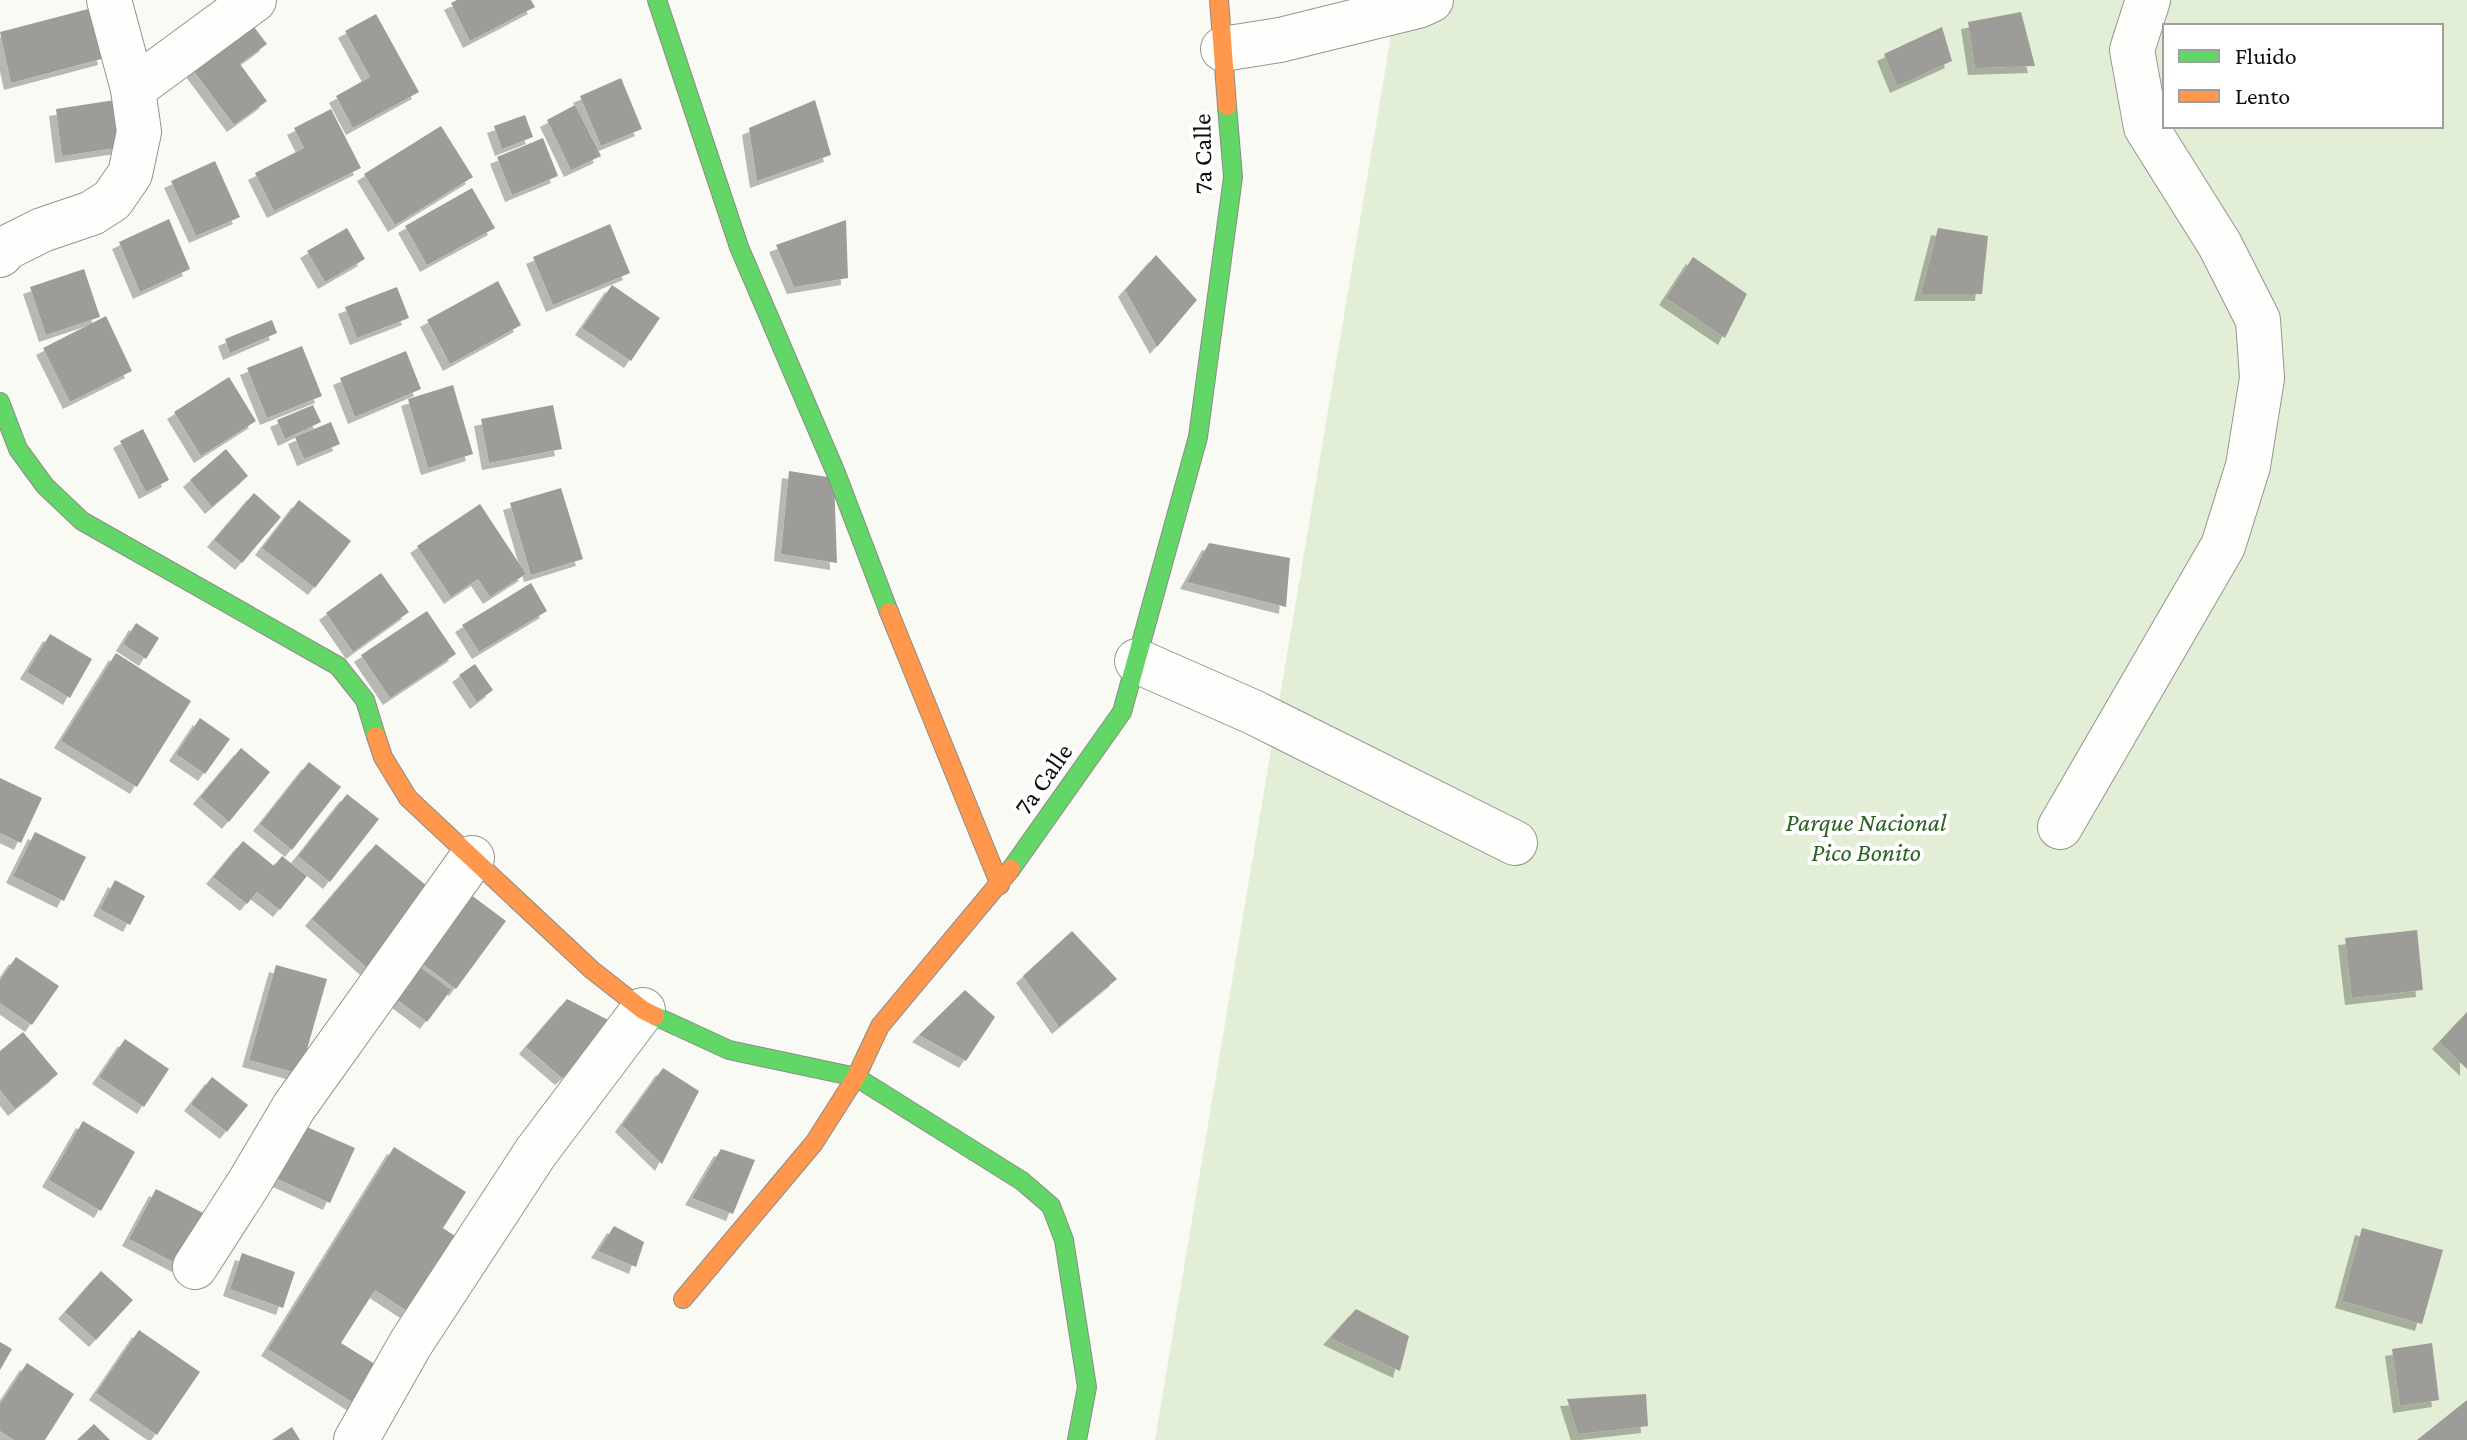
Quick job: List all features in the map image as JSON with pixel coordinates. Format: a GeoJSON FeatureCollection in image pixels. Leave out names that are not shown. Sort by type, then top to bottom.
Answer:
{"type":"FeatureCollection","features":[{"type":"Feature","properties":{"kind":"street"},"geometry":{"type":"LineString","coordinates":[[0,255],[6,248],[42,230],[92,213],[112,200],[130,174],[139,132],[133,89],[109,0]]}},
{"type":"Feature","properties":{"kind":"street"},"geometry":{"type":"LineString","coordinates":[[133,89],[254,0]]}},
{"type":"Feature","properties":{"kind":"street"},"geometry":{"type":"LineString","coordinates":[[657,0],[739,247],[836,473],[878,586],[1000,885]]}},
{"type":"Feature","properties":{"kind":"street","name":"7a Calle"},"geometry":{"type":"LineString","coordinates":[[683,1299],[814,1143],[856,1077],[880,1026],[1000,885],[1122,712],[1198,437],[1233,177],[1219,0]]}},
{"type":"Feature","properties":{"kind":"street"},"geometry":{"type":"LineString","coordinates":[[1223,49],[1280,40],[1418,6],[1431,0]]}},
{"type":"Feature","properties":{"kind":"street"},"geometry":{"type":"LineString","coordinates":[[2060,827],[2223,546],[2248,466],[2262,378],[2258,320],[2220,245],[2146,127],[2132,50],[2148,0]]}},
{"type":"Feature","properties":{"kind":"street"},"geometry":{"type":"LineString","coordinates":[[0,402],[18,449],[45,486],[82,521],[338,666],[365,700],[383,757],[408,798],[592,970],[643,1010],[729,1050],[856,1077],[1022,1181],[1051,1206],[1064,1240],[1087,1387],[1077,1440]]}},
{"type":"Feature","properties":{"kind":"street"},"geometry":{"type":"LineString","coordinates":[[1137,661],[1253,712],[1515,843]]}},
{"type":"Feature","properties":{"kind":"street"},"geometry":{"type":"LineString","coordinates":[[195,1267],[294,1107],[472,858]]}},
{"type":"Feature","properties":{"kind":"street"},"geometry":{"type":"LineString","coordinates":[[356,1440],[418,1332],[495,1213],[536,1152],[643,1010]]}},
{"type":"Feature","properties":{"kind":"green space","name":"Parque Nacional Pico Bonito"},"geometry":{"type":"Polygon","coordinates":[[[1397,0],[2467,0],[2467,1440],[1155,1440],[1397,0]]]}},
{"type":"Feature","properties":{"kind":"building"},"geometry":{"type":"Polygon","coordinates":[[[457,0],[531,0],[535,7],[470,41],[451,3],[457,0]]]}},
{"type":"Feature","properties":{"kind":"building"},"geometry":{"type":"Polygon","coordinates":[[[92,8],[105,58],[11,83],[0,32],[92,8]]]}},
{"type":"Feature","properties":{"kind":"building"},"geometry":{"type":"Polygon","coordinates":[[[2021,12],[2035,66],[1975,68],[1968,22],[2021,12]]]}},
{"type":"Feature","properties":{"kind":"building"},"geometry":{"type":"Polygon","coordinates":[[[376,14],[419,92],[353,128],[336,96],[370,77],[345,31],[376,14]]]}},
{"type":"Feature","properties":{"kind":"building"},"geometry":{"type":"Polygon","coordinates":[[[247,18],[267,44],[240,64],[267,101],[234,125],[187,62],[247,18]]]}},
{"type":"Feature","properties":{"kind":"building"},"geometry":{"type":"Polygon","coordinates":[[[1942,27],[1952,61],[1897,86],[1884,54],[1942,27]]]}},
{"type":"Feature","properties":{"kind":"building"},"geometry":{"type":"Polygon","coordinates":[[[621,78],[642,129],[601,146],[580,96],[621,78]]]}},
{"type":"Feature","properties":{"kind":"building"},"geometry":{"type":"Polygon","coordinates":[[[115,100],[122,147],[62,156],[56,109],[115,100]]]}},
{"type":"Feature","properties":{"kind":"building"},"geometry":{"type":"Polygon","coordinates":[[[815,100],[831,155],[757,181],[749,128],[815,100]]]}},
{"type":"Feature","properties":{"kind":"building"},"geometry":{"type":"Polygon","coordinates":[[[575,105],[601,156],[571,170],[547,120],[575,105]]]}},
{"type":"Feature","properties":{"kind":"building"},"geometry":{"type":"Polygon","coordinates":[[[331,109],[361,168],[274,211],[255,173],[304,148],[294,128],[331,109]]]}},
{"type":"Feature","properties":{"kind":"building"},"geometry":{"type":"Polygon","coordinates":[[[525,115],[533,137],[502,149],[494,126],[525,115]]]}},
{"type":"Feature","properties":{"kind":"building"},"geometry":{"type":"Polygon","coordinates":[[[441,126],[473,177],[395,225],[364,174],[441,126]]]}},
{"type":"Feature","properties":{"kind":"building"},"geometry":{"type":"Polygon","coordinates":[[[543,138],[558,176],[512,195],[497,157],[543,138]]]}},
{"type":"Feature","properties":{"kind":"building"},"geometry":{"type":"Polygon","coordinates":[[[215,161],[240,217],[196,236],[171,181],[215,161]]]}},
{"type":"Feature","properties":{"kind":"building"},"geometry":{"type":"Polygon","coordinates":[[[472,188],[495,228],[427,265],[405,226],[472,188]]]}},
{"type":"Feature","properties":{"kind":"building"},"geometry":{"type":"Polygon","coordinates":[[[169,219],[190,269],[140,292],[119,242],[169,219]]]}},
{"type":"Feature","properties":{"kind":"building"},"geometry":{"type":"Polygon","coordinates":[[[846,220],[848,278],[794,287],[776,245],[846,220]]]}},
{"type":"Feature","properties":{"kind":"building"},"geometry":{"type":"Polygon","coordinates":[[[610,224],[630,273],[553,305],[533,257],[610,224]]]}},
{"type":"Feature","properties":{"kind":"building"},"geometry":{"type":"Polygon","coordinates":[[[347,228],[365,259],[325,282],[307,251],[347,228]]]}},
{"type":"Feature","properties":{"kind":"building"},"geometry":{"type":"Polygon","coordinates":[[[1938,228],[1988,236],[1982,294],[1921,294],[1938,228]]]}},
{"type":"Feature","properties":{"kind":"building"},"geometry":{"type":"Polygon","coordinates":[[[1156,255],[1197,300],[1157,347],[1125,290],[1156,255]]]}},
{"type":"Feature","properties":{"kind":"building"},"geometry":{"type":"Polygon","coordinates":[[[1693,257],[1747,294],[1725,338],[1666,298],[1693,257]]]}},
{"type":"Feature","properties":{"kind":"building"},"geometry":{"type":"Polygon","coordinates":[[[84,269],[100,317],[46,335],[30,287],[84,269]]]}},
{"type":"Feature","properties":{"kind":"building"},"geometry":{"type":"Polygon","coordinates":[[[498,281],[521,325],[450,364],[427,320],[498,281]]]}},
{"type":"Feature","properties":{"kind":"building"},"geometry":{"type":"Polygon","coordinates":[[[612,285],[660,318],[631,361],[582,328],[612,285]]]}},
{"type":"Feature","properties":{"kind":"building"},"geometry":{"type":"Polygon","coordinates":[[[397,287],[409,318],[357,338],[345,307],[397,287]]]}},
{"type":"Feature","properties":{"kind":"building"},"geometry":{"type":"Polygon","coordinates":[[[106,316],[132,371],[70,402],[43,348],[106,316]]]}},
{"type":"Feature","properties":{"kind":"building"},"geometry":{"type":"Polygon","coordinates":[[[272,320],[277,333],[230,353],[225,339],[272,320]]]}},
{"type":"Feature","properties":{"kind":"building"},"geometry":{"type":"Polygon","coordinates":[[[302,346],[322,396],[267,418],[247,368],[302,346]]]}},
{"type":"Feature","properties":{"kind":"building"},"geometry":{"type":"Polygon","coordinates":[[[406,351],[421,389],[355,417],[340,378],[406,351]]]}},
{"type":"Feature","properties":{"kind":"building"},"geometry":{"type":"Polygon","coordinates":[[[229,377],[256,421],[201,456],[174,412],[229,377]]]}},
{"type":"Feature","properties":{"kind":"building"},"geometry":{"type":"Polygon","coordinates":[[[453,385],[473,454],[428,468],[408,399],[453,385]]]}},
{"type":"Feature","properties":{"kind":"building"},"geometry":{"type":"Polygon","coordinates":[[[313,405],[321,422],[285,439],[277,420],[313,405]]]}},
{"type":"Feature","properties":{"kind":"building"},"geometry":{"type":"Polygon","coordinates":[[[553,405],[562,449],[489,463],[481,419],[553,405]]]}},
{"type":"Feature","properties":{"kind":"building"},"geometry":{"type":"Polygon","coordinates":[[[331,422],[340,444],[304,459],[295,437],[331,422]]]}},
{"type":"Feature","properties":{"kind":"building"},"geometry":{"type":"Polygon","coordinates":[[[143,429],[169,480],[146,492],[120,441],[143,429]]]}},
{"type":"Feature","properties":{"kind":"building"},"geometry":{"type":"Polygon","coordinates":[[[226,449],[248,476],[212,507],[190,480],[226,449]]]}},
{"type":"Feature","properties":{"kind":"building"},"geometry":{"type":"Polygon","coordinates":[[[789,471],[834,478],[837,563],[781,554],[789,471]]]}},
{"type":"Feature","properties":{"kind":"building"},"geometry":{"type":"Polygon","coordinates":[[[561,488],[583,559],[531,575],[510,503],[561,488]]]}},
{"type":"Feature","properties":{"kind":"building"},"geometry":{"type":"Polygon","coordinates":[[[254,493],[281,517],[242,563],[214,540],[254,493]]]}},
{"type":"Feature","properties":{"kind":"building"},"geometry":{"type":"Polygon","coordinates":[[[299,500],[351,541],[315,588],[262,548],[299,500]]]}},
{"type":"Feature","properties":{"kind":"building"},"geometry":{"type":"Polygon","coordinates":[[[480,504],[526,574],[490,597],[478,579],[451,597],[417,546],[480,504]]]}},
{"type":"Feature","properties":{"kind":"building"},"geometry":{"type":"Polygon","coordinates":[[[1209,543],[1290,558],[1286,607],[1187,582],[1209,543]]]}},
{"type":"Feature","properties":{"kind":"building"},"geometry":{"type":"Polygon","coordinates":[[[381,573],[409,612],[353,652],[326,613],[381,573]]]}},
{"type":"Feature","properties":{"kind":"building"},"geometry":{"type":"Polygon","coordinates":[[[531,583],[547,611],[479,652],[462,625],[531,583]]]}},
{"type":"Feature","properties":{"kind":"building"},"geometry":{"type":"Polygon","coordinates":[[[427,611],[456,654],[390,698],[361,655],[427,611]]]}},
{"type":"Feature","properties":{"kind":"building"},"geometry":{"type":"Polygon","coordinates":[[[136,623],[159,638],[146,659],[123,644],[136,623]]]}},
{"type":"Feature","properties":{"kind":"building"},"geometry":{"type":"Polygon","coordinates":[[[50,634],[92,659],[70,698],[27,672],[50,634]]]}},
{"type":"Feature","properties":{"kind":"building"},"geometry":{"type":"Polygon","coordinates":[[[116,653],[191,701],[137,787],[61,741],[116,653]]]}},
{"type":"Feature","properties":{"kind":"building"},"geometry":{"type":"Polygon","coordinates":[[[475,664],[493,690],[477,702],[459,675],[475,664]]]}},
{"type":"Feature","properties":{"kind":"building"},"geometry":{"type":"Polygon","coordinates":[[[200,718],[230,739],[205,774],[176,754],[200,718]]]}},
{"type":"Feature","properties":{"kind":"building"},"geometry":{"type":"Polygon","coordinates":[[[241,748],[270,772],[229,822],[200,797],[241,748]]]}},
{"type":"Feature","properties":{"kind":"building"},"geometry":{"type":"Polygon","coordinates":[[[309,762],[341,787],[292,850],[260,824],[309,762]]]}},
{"type":"Feature","properties":{"kind":"building"},"geometry":{"type":"Polygon","coordinates":[[[0,778],[42,798],[21,843],[0,833],[0,778]]]}},
{"type":"Feature","properties":{"kind":"building"},"geometry":{"type":"Polygon","coordinates":[[[347,794],[379,819],[330,882],[298,856],[347,794]]]}},
{"type":"Feature","properties":{"kind":"building"},"geometry":{"type":"Polygon","coordinates":[[[35,832],[86,857],[64,901],[13,876],[35,832]]]}},
{"type":"Feature","properties":{"kind":"building"},"geometry":{"type":"Polygon","coordinates":[[[243,841],[274,866],[282,856],[307,876],[280,910],[257,892],[247,904],[213,877],[243,841]]]}},
{"type":"Feature","properties":{"kind":"building"},"geometry":{"type":"Polygon","coordinates":[[[376,844],[433,891],[367,968],[312,919],[376,844]]]}},
{"type":"Feature","properties":{"kind":"building"},"geometry":{"type":"Polygon","coordinates":[[[115,880],[145,896],[130,925],[100,909],[115,880]]]}},
{"type":"Feature","properties":{"kind":"building"},"geometry":{"type":"Polygon","coordinates":[[[463,889],[506,921],[456,989],[413,957],[463,889]]]}},
{"type":"Feature","properties":{"kind":"building"},"geometry":{"type":"Polygon","coordinates":[[[2417,930],[2423,990],[2352,998],[2345,938],[2417,930]]]}},
{"type":"Feature","properties":{"kind":"building"},"geometry":{"type":"Polygon","coordinates":[[[1072,931],[1117,979],[1059,1027],[1023,976],[1072,931]]]}},
{"type":"Feature","properties":{"kind":"building"},"geometry":{"type":"Polygon","coordinates":[[[16,957],[59,986],[32,1025],[0,1003],[0,980],[16,957]]]}},
{"type":"Feature","properties":{"kind":"building"},"geometry":{"type":"Polygon","coordinates":[[[415,963],[451,990],[427,1022],[391,995],[415,963]]]}},
{"type":"Feature","properties":{"kind":"building"},"geometry":{"type":"Polygon","coordinates":[[[276,965],[327,979],[300,1074],[249,1060],[276,965]]]}},
{"type":"Feature","properties":{"kind":"building"},"geometry":{"type":"Polygon","coordinates":[[[965,990],[995,1017],[966,1061],[919,1035],[965,990]]]}},
{"type":"Feature","properties":{"kind":"building"},"geometry":{"type":"Polygon","coordinates":[[[567,999],[620,1026],[562,1078],[526,1047],[567,999]]]}},
{"type":"Feature","properties":{"kind":"building"},"geometry":{"type":"Polygon","coordinates":[[[2467,1012],[2467,1069],[2439,1042],[2467,1012]]]}},
{"type":"Feature","properties":{"kind":"building"},"geometry":{"type":"Polygon","coordinates":[[[23,1032],[58,1074],[15,1109],[0,1090],[0,1051],[23,1032]]]}},
{"type":"Feature","properties":{"kind":"building"},"geometry":{"type":"Polygon","coordinates":[[[125,1039],[169,1069],[144,1107],[99,1077],[125,1039]]]}},
{"type":"Feature","properties":{"kind":"building"},"geometry":{"type":"Polygon","coordinates":[[[663,1068],[699,1091],[662,1164],[622,1125],[663,1068]]]}},
{"type":"Feature","properties":{"kind":"building"},"geometry":{"type":"Polygon","coordinates":[[[212,1077],[248,1105],[227,1132],[191,1104],[212,1077]]]}},
{"type":"Feature","properties":{"kind":"building"},"geometry":{"type":"Polygon","coordinates":[[[83,1121],[135,1152],[101,1211],[49,1180],[83,1121]]]}},
{"type":"Feature","properties":{"kind":"building"},"geometry":{"type":"Polygon","coordinates":[[[293,1121],[355,1148],[330,1203],[269,1175],[293,1121]]]}},
{"type":"Feature","properties":{"kind":"building"},"geometry":{"type":"Polygon","coordinates":[[[394,1147],[466,1192],[443,1228],[455,1236],[407,1311],[375,1290],[341,1343],[386,1371],[363,1409],[268,1349],[394,1147]]]}},
{"type":"Feature","properties":{"kind":"building"},"geometry":{"type":"Polygon","coordinates":[[[721,1149],[755,1160],[733,1214],[692,1198],[721,1149]]]}},
{"type":"Feature","properties":{"kind":"building"},"geometry":{"type":"Polygon","coordinates":[[[156,1189],[205,1214],[179,1265],[129,1239],[156,1189]]]}},
{"type":"Feature","properties":{"kind":"building"},"geometry":{"type":"Polygon","coordinates":[[[614,1226],[644,1242],[636,1267],[598,1251],[614,1226]]]}},
{"type":"Feature","properties":{"kind":"building"},"geometry":{"type":"Polygon","coordinates":[[[2362,1228],[2443,1250],[2422,1324],[2342,1301],[2362,1228]]]}},
{"type":"Feature","properties":{"kind":"building"},"geometry":{"type":"Polygon","coordinates":[[[242,1253],[295,1272],[283,1308],[230,1289],[242,1253]]]}},
{"type":"Feature","properties":{"kind":"building"},"geometry":{"type":"Polygon","coordinates":[[[101,1271],[133,1300],[96,1340],[65,1312],[101,1271]]]}},
{"type":"Feature","properties":{"kind":"building"},"geometry":{"type":"Polygon","coordinates":[[[1356,1309],[1409,1336],[1400,1371],[1330,1338],[1356,1309]]]}},
{"type":"Feature","properties":{"kind":"building"},"geometry":{"type":"Polygon","coordinates":[[[139,1330],[200,1372],[157,1435],[96,1393],[139,1330]]]}},
{"type":"Feature","properties":{"kind":"building"},"geometry":{"type":"Polygon","coordinates":[[[0,1342],[12,1349],[0,1370],[0,1342]]]}},
{"type":"Feature","properties":{"kind":"building"},"geometry":{"type":"Polygon","coordinates":[[[2432,1343],[2439,1400],[2400,1406],[2392,1349],[2432,1343]]]}},
{"type":"Feature","properties":{"kind":"building"},"geometry":{"type":"Polygon","coordinates":[[[27,1363],[74,1394],[45,1440],[14,1440],[0,1431],[0,1404],[27,1363]]]}},
{"type":"Feature","properties":{"kind":"building"},"geometry":{"type":"Polygon","coordinates":[[[1646,1394],[1648,1426],[1578,1434],[1567,1399],[1646,1394]]]}},
{"type":"Feature","properties":{"kind":"building"},"geometry":{"type":"Polygon","coordinates":[[[2467,1400],[2467,1440],[2417,1440],[2467,1400]]]}},
{"type":"Feature","properties":{"kind":"building"},"geometry":{"type":"Polygon","coordinates":[[[94,1424],[110,1440],[77,1440],[94,1424]]]}},
{"type":"Feature","properties":{"kind":"building"},"geometry":{"type":"Polygon","coordinates":[[[292,1427],[300,1440],[272,1440],[292,1427]]]}},
{"type":"Feature","properties":{"kind":"traffic: fast"},"geometry":{"type":"LineString","coordinates":[[657,0],[739,247],[836,473],[889,612]]}},
{"type":"Feature","properties":{"kind":"traffic: fast"},"geometry":{"type":"LineString","coordinates":[[1011,869],[1122,712],[1198,437],[1233,177],[1227,106]]}},
{"type":"Feature","properties":{"kind":"traffic: fast"},"geometry":{"type":"LineString","coordinates":[[0,402],[18,449],[45,486],[82,521],[338,666],[365,700],[376,736]]}},
{"type":"Feature","properties":{"kind":"traffic: fast"},"geometry":{"type":"LineString","coordinates":[[655,1016],[729,1050],[856,1077],[1022,1181],[1051,1206],[1064,1240],[1087,1387],[1077,1440]]}},
{"type":"Feature","properties":{"kind":"traffic: slow"},"geometry":{"type":"LineString","coordinates":[[1219,0],[1227,106]]}},
{"type":"Feature","properties":{"kind":"traffic: slow"},"geometry":{"type":"LineString","coordinates":[[889,612],[1000,885]]}},
{"type":"Feature","properties":{"kind":"traffic: slow"},"geometry":{"type":"LineString","coordinates":[[376,736],[383,757],[408,798],[592,970],[655,1016]]}},
{"type":"Feature","properties":{"kind":"traffic: slow"},"geometry":{"type":"LineString","coordinates":[[683,1299],[814,1143],[856,1077],[880,1026],[1011,869]]}}]}
